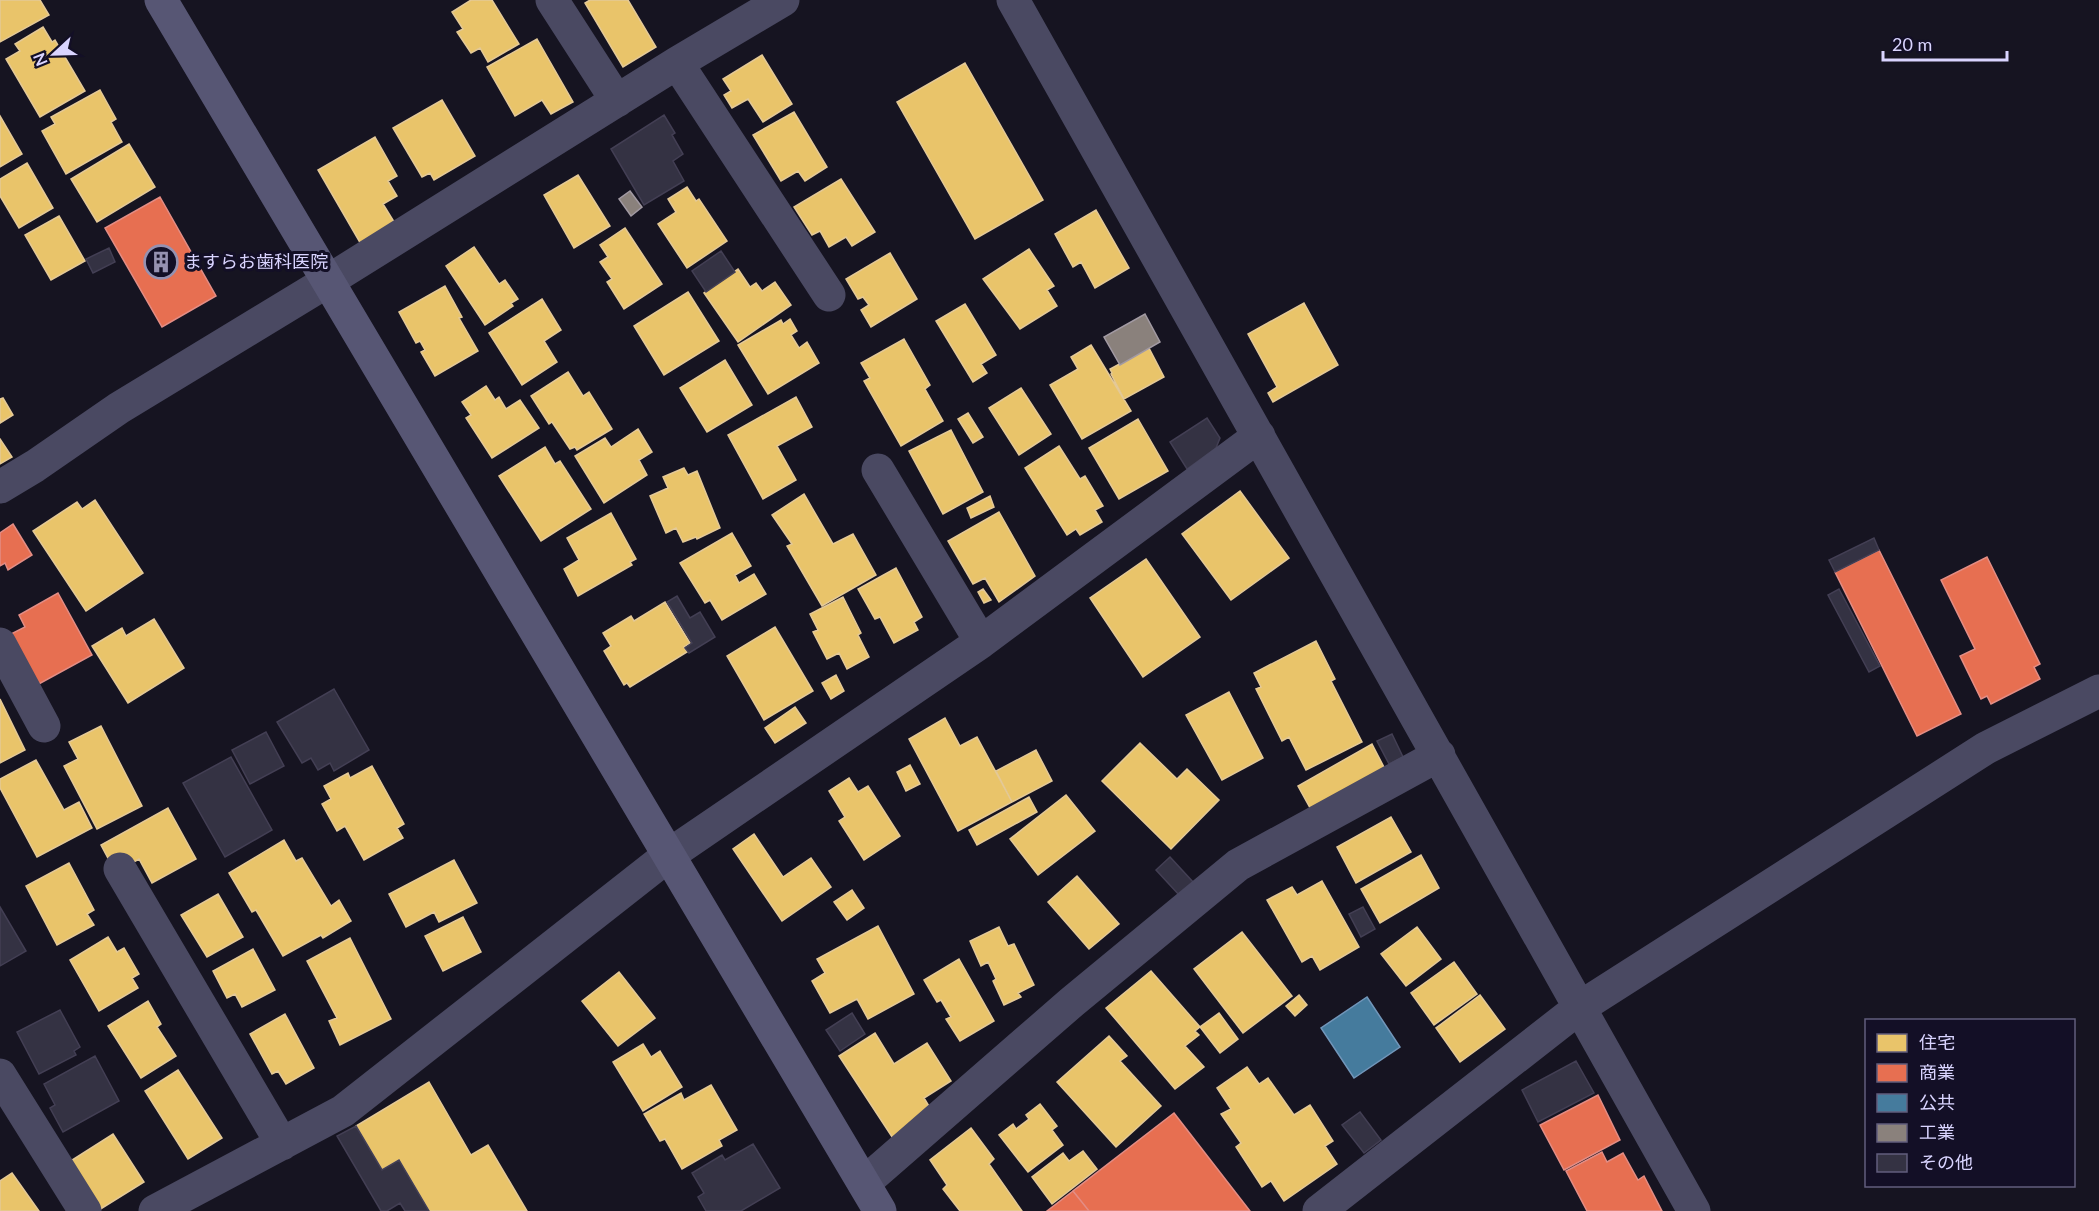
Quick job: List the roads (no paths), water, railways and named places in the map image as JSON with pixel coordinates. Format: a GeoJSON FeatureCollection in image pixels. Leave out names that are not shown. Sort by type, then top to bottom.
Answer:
{"type":"FeatureCollection","features":[{"type":"Feature","properties":{"kind":"street"},"geometry":{"type":"LineString","coordinates":[[161,0],[880,1211]]}},
{"type":"Feature","properties":{"kind":"street"},"geometry":{"type":"LineString","coordinates":[[552,0],[617,101]]}},
{"type":"Feature","properties":{"kind":"street"},"geometry":{"type":"LineString","coordinates":[[0,488],[119,408],[677,63],[783,0]]}},
{"type":"Feature","properties":{"kind":"street"},"geometry":{"type":"LineString","coordinates":[[1013,0],[1694,1211]]}},
{"type":"Feature","properties":{"kind":"street"},"geometry":{"type":"LineString","coordinates":[[677,63],[829,295]]}},
{"type":"Feature","properties":{"kind":"street"},"geometry":{"type":"LineString","coordinates":[[155,1211],[343,1111],[669,855],[981,642],[1259,436]]}},
{"type":"Feature","properties":{"kind":"street"},"geometry":{"type":"LineString","coordinates":[[878,470],[981,642]]}},
{"type":"Feature","properties":{"kind":"street"},"geometry":{"type":"LineString","coordinates":[[0,644],[44,726]]}},
{"type":"Feature","properties":{"kind":"street"},"geometry":{"type":"LineString","coordinates":[[1319,1211],[1579,1008],[1986,748],[2099,691]]}},
{"type":"Feature","properties":{"kind":"street"},"geometry":{"type":"LineString","coordinates":[[864,1183],[1072,1002],[1238,865],[1439,755]]}},
{"type":"Feature","properties":{"kind":"street"},"geometry":{"type":"LineString","coordinates":[[120,869],[282,1144]]}},
{"type":"Feature","properties":{"kind":"street"},"geometry":{"type":"LineString","coordinates":[[0,1075],[85,1211]]}},
{"type":"Feature","properties":{"kind":"place","name":"ますらお歯科医院"},"geometry":{"type":"Point","coordinates":[161,262]}}]}
